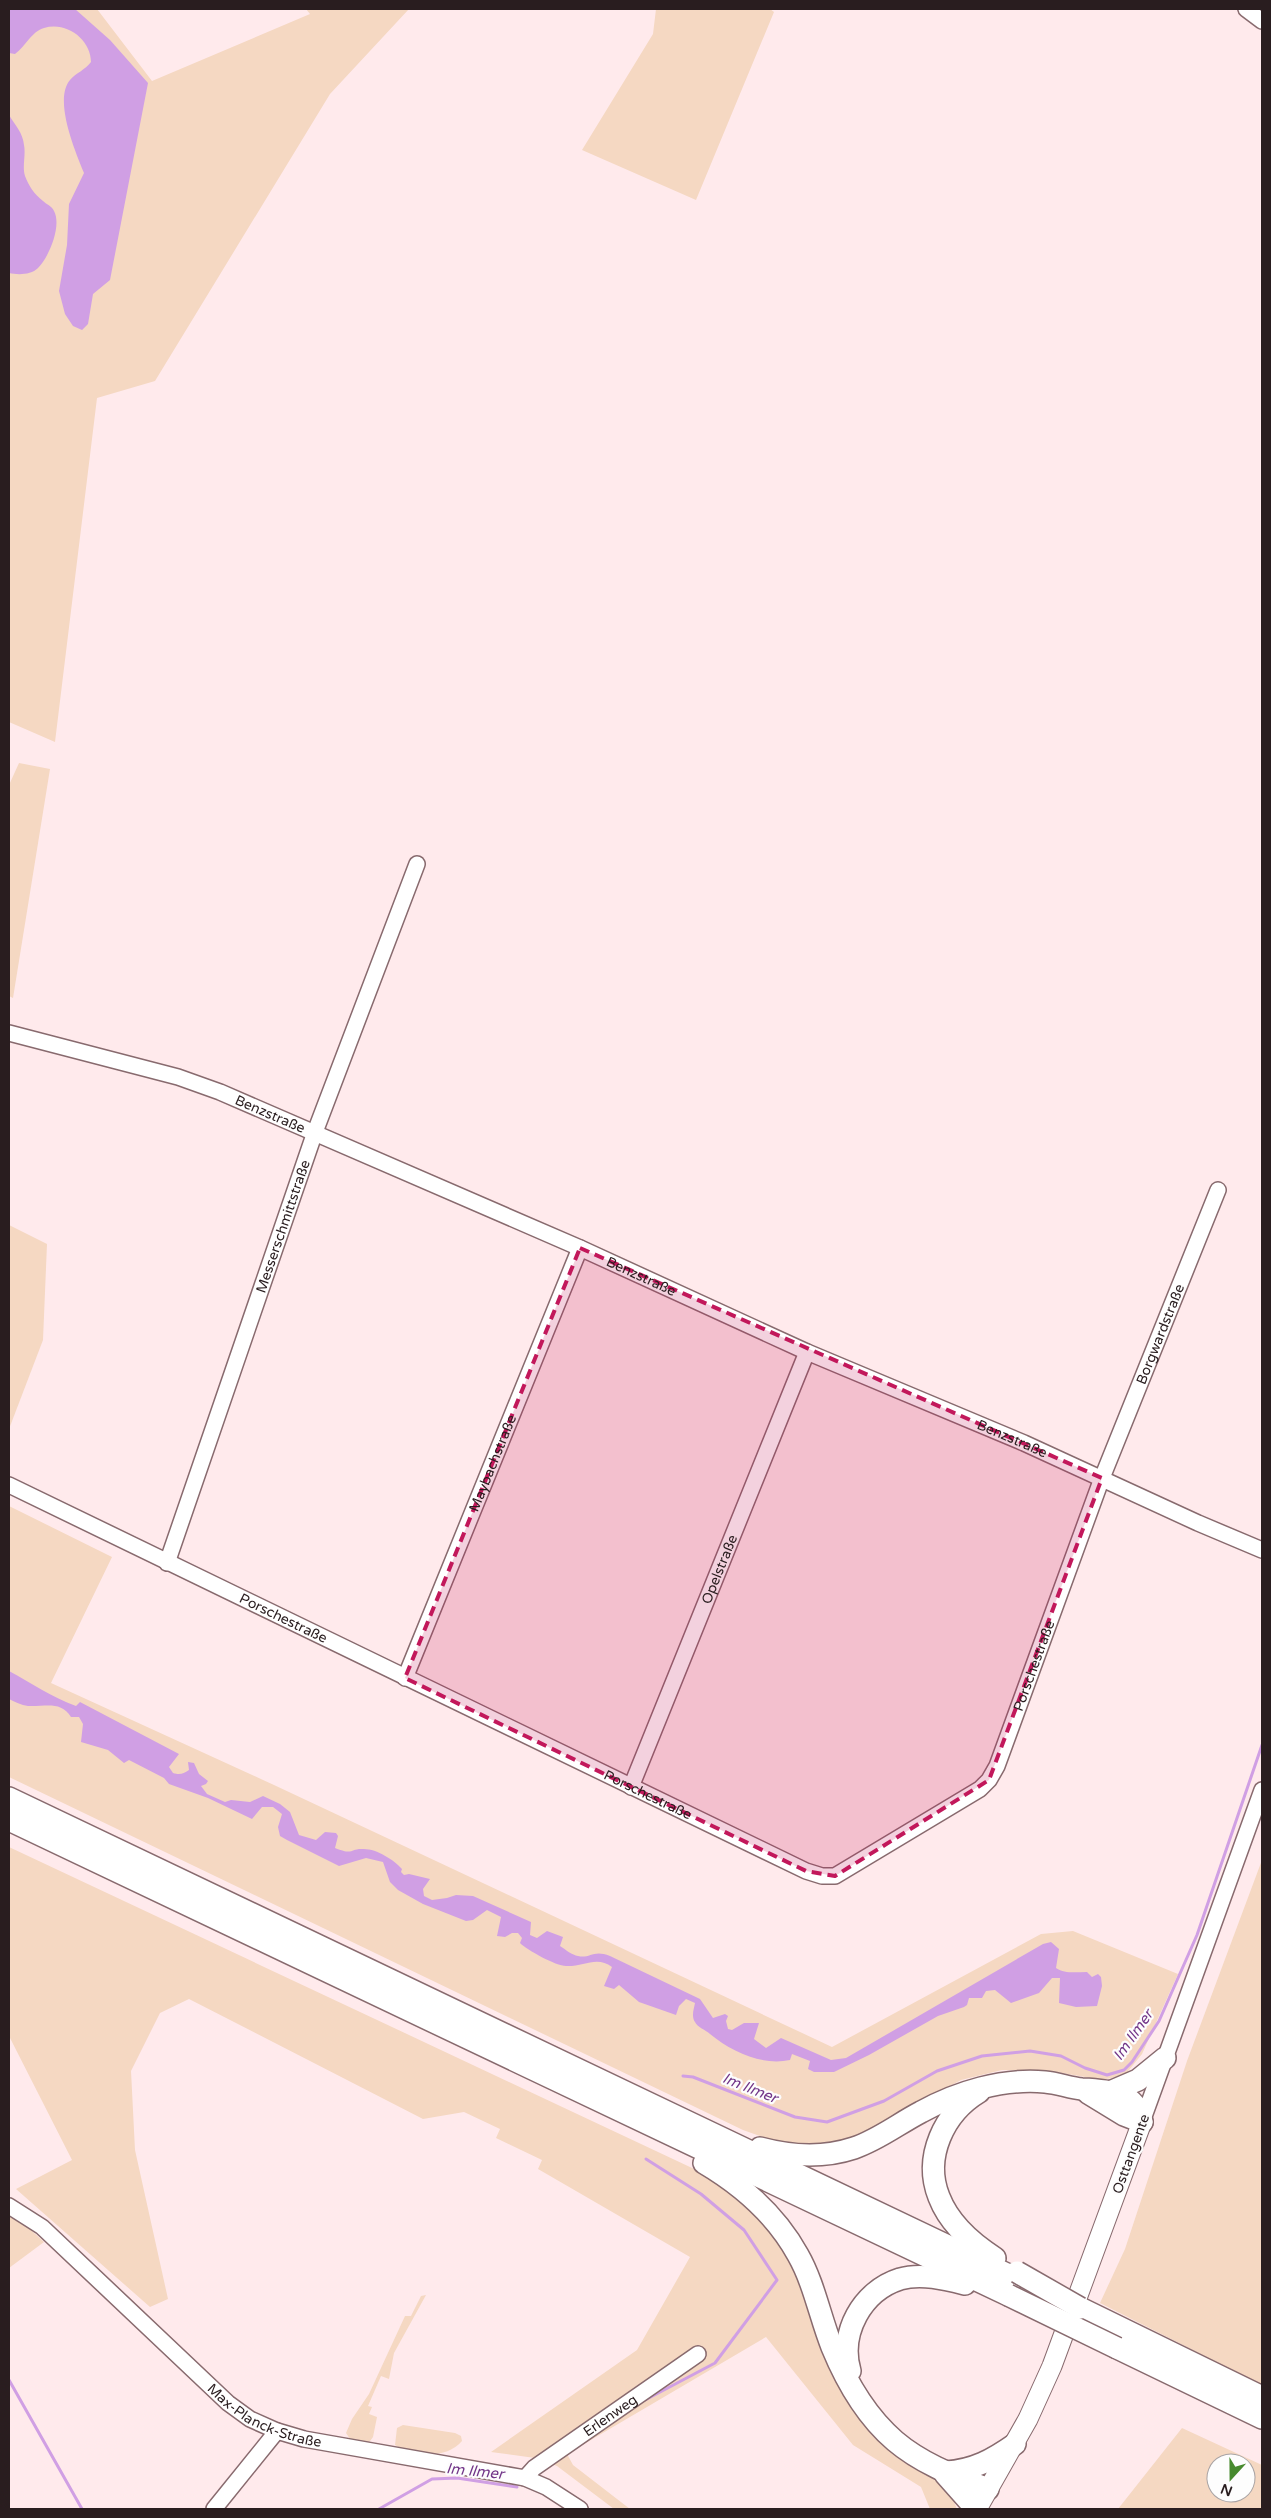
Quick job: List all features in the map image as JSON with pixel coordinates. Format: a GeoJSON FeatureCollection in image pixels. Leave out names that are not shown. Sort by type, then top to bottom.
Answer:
{"type":"FeatureCollection","features":[{"type":"Feature","properties":{"kind":"highway"},"geometry":{"type":"LineString","coordinates":[[9,1798],[721,2138],[1013,2282],[1121,2339],[1262,2418]]}},
{"type":"Feature","properties":{"kind":"highway"},"geometry":{"type":"LineString","coordinates":[[9,1820],[606,2104],[1013,2282],[1080,2308],[1121,2339],[1262,2397]]}},
{"type":"Feature","properties":{"kind":"highway"},"geometry":{"type":"LineString","coordinates":[[1110,2092],[1138,2080],[1166,2058]]}},
{"type":"Feature","properties":{"kind":"highway"},"geometry":{"type":"LineString","coordinates":[[721,2138],[776,2152],[805,2155],[832,2154],[874,2140],[938,2103],[986,2088],[1016,2082],[1035,2081],[1110,2092],[1132,2100],[1139,2108],[1142,2122]]}},
{"type":"Feature","properties":{"kind":"highway"},"geometry":{"type":"LineString","coordinates":[[986,2088],[963,2104],[947,2122],[941,2134],[934,2162],[936,2185],[946,2210],[958,2227],[989,2254],[1013,2282]]}},
{"type":"Feature","properties":{"kind":"highway"},"geometry":{"type":"LineString","coordinates":[[1079,2088],[1124,2115],[1142,2122]]}},
{"type":"Feature","properties":{"kind":"highway"},"geometry":{"type":"LineString","coordinates":[[606,2104],[718,2171],[750,2195],[782,2229],[799,2256],[839,2362],[862,2402],[894,2440],[913,2455],[944,2472],[988,2490]]}},
{"type":"Feature","properties":{"kind":"highway"},"geometry":{"type":"LineString","coordinates":[[862,2402],[847,2362],[848,2337],[860,2309],[872,2296],[885,2286],[901,2279],[938,2278],[1013,2282]]}},
{"type":"Feature","properties":{"kind":"highway"},"geometry":{"type":"LineString","coordinates":[[944,2472],[966,2470],[981,2466],[1014,2444]]}},
{"type":"Feature","properties":{"kind":"highway"},"geometry":{"type":"LineString","coordinates":[[944,2472],[976,2509]]}},
{"type":"Feature","properties":{"kind":"main road","name":"Osttangente"},"geometry":{"type":"LineString","coordinates":[[976,2509],[1014,2444],[1052,2366],[1142,2122]]}},
{"type":"Feature","properties":{"kind":"street"},"geometry":{"type":"LineString","coordinates":[[1246,9],[1262,21]]}},
{"type":"Feature","properties":{"kind":"street","name":"Messerschmittstraße"},"geometry":{"type":"LineString","coordinates":[[167,1563],[315,1132],[416,864]]}},
{"type":"Feature","properties":{"kind":"street","name":"Benzstraße"},"geometry":{"type":"LineString","coordinates":[[9,1033],[198,1083],[580,1248],[807,1352],[1102,1478],[1198,1523],[1262,1550]]}},
{"type":"Feature","properties":{"kind":"street","name":"Borgwardstraße"},"geometry":{"type":"LineString","coordinates":[[1102,1478],[1218,1190]]}},
{"type":"Feature","properties":{"kind":"street","name":"Maybachstraße"},"geometry":{"type":"LineString","coordinates":[[405,1678],[580,1248]]}},
{"type":"Feature","properties":{"kind":"street","name":"Opelstraße"},"geometry":{"type":"LineString","coordinates":[[631,1787],[807,1352]]}},
{"type":"Feature","properties":{"kind":"street","name":"Porschestraße"},"geometry":{"type":"LineString","coordinates":[[9,1485],[806,1871],[822,1876],[835,1876],[980,1789],[989,1780],[997,1766],[1102,1478]]}},
{"type":"Feature","properties":{"kind":"street","name":"Osttangente"},"geometry":{"type":"LineString","coordinates":[[1142,2122],[1262,1790]]}},
{"type":"Feature","properties":{"kind":"street","name":"Max-Planck-Straße"},"geometry":{"type":"LineString","coordinates":[[9,2206],[42,2227],[228,2402],[250,2419],[277,2431],[332,2445],[525,2478],[546,2487],[580,2509]]}},
{"type":"Feature","properties":{"kind":"street","name":"Erlenweg"},"geometry":{"type":"LineString","coordinates":[[525,2478],[534,2468],[698,2354]]}},
{"type":"Feature","properties":{"kind":"street"},"geometry":{"type":"LineString","coordinates":[[214,2509],[277,2431]]}},
{"type":"Feature","properties":{"kind":"highlighted area"},"geometry":{"type":"Polygon","coordinates":[[[580,1248],[1102,1478],[989,1780],[835,1876],[806,1871],[405,1678],[580,1248]]]}},
{"type":"Feature","properties":{"kind":"shaded area"},"geometry":{"type":"Polygon","coordinates":[[[9,9],[97,9],[152,81],[310,14],[306,9],[409,9],[330,94],[155,381],[97,398],[55,742],[9,722],[9,9]]]}},
{"type":"Feature","properties":{"kind":"shaded area"},"geometry":{"type":"Polygon","coordinates":[[[9,9],[75,9],[110,40],[148,83],[110,280],[93,294],[88,324],[82,330],[73,326],[65,314],[59,291],[67,245],[69,204],[84,173],[68,126],[64,100],[65,89],[70,80],[91,62],[90,54],[87,46],[76,34],[61,27],[40,30],[15,54],[9,53],[9,9]]]}},
{"type":"Feature","properties":{"kind":"shaded area"},"geometry":{"type":"Polygon","coordinates":[[[656,9],[770,9],[774,12],[696,200],[582,150],[653,34],[656,9]]]}},
{"type":"Feature","properties":{"kind":"shaded area"},"geometry":{"type":"Polygon","coordinates":[[[9,115],[23,141],[25,176],[32,190],[53,209],[56,217],[53,241],[46,257],[38,268],[24,274],[9,273],[9,115]]]}},
{"type":"Feature","properties":{"kind":"shaded area"},"geometry":{"type":"Polygon","coordinates":[[[19,763],[50,769],[13,998],[9,996],[9,785],[19,763]]]}},
{"type":"Feature","properties":{"kind":"shaded area"},"geometry":{"type":"Polygon","coordinates":[[[9,1225],[47,1244],[43,1340],[9,1429],[9,1225]]]}},
{"type":"Feature","properties":{"kind":"shaded area"},"geometry":{"type":"Polygon","coordinates":[[[9,1506],[112,1557],[51,1683],[274,1785],[832,2047],[1041,1934],[1073,1931],[1178,1974],[1142,2054],[1125,2075],[1102,2080],[1051,2071],[1002,2070],[961,2080],[860,2136],[826,2145],[782,2144],[743,2130],[9,1777],[9,1506]]]}},
{"type":"Feature","properties":{"kind":"shaded area"},"geometry":{"type":"Polygon","coordinates":[[[9,1671],[76,1706],[80,1702],[179,1754],[169,1767],[173,1773],[180,1774],[185,1772],[189,1770],[188,1762],[194,1763],[199,1774],[208,1781],[201,1786],[207,1794],[225,1802],[231,1800],[250,1802],[263,1796],[280,1804],[290,1812],[299,1835],[316,1840],[325,1832],[336,1833],[338,1836],[335,1848],[349,1852],[369,1849],[395,1862],[402,1869],[401,1872],[404,1875],[409,1874],[430,1879],[423,1889],[424,1896],[432,1900],[456,1895],[473,1896],[531,1922],[530,1935],[537,1938],[547,1931],[563,1937],[560,1946],[574,1955],[582,1957],[600,1953],[610,1956],[700,1999],[713,2018],[725,2014],[728,2016],[726,2021],[728,2029],[732,2030],[744,2023],[759,2023],[754,2039],[766,2048],[781,2038],[831,2060],[846,2058],[1043,1944],[1051,1942],[1059,1949],[1056,1968],[1067,1972],[1087,1972],[1092,1977],[1098,1974],[1101,1977],[1102,1986],[1097,2006],[1076,2007],[1059,2003],[1060,1978],[1052,1978],[1039,1993],[1011,2003],[995,1990],[986,1991],[982,1998],[969,1998],[967,2005],[964,2007],[938,2016],[869,2055],[834,2072],[814,2072],[808,2069],[810,2061],[792,2054],[790,2060],[779,2061],[769,2061],[748,2056],[719,2041],[695,2022],[693,2012],[695,2003],[686,1999],[679,2006],[676,2015],[639,2002],[619,1985],[614,1989],[604,1986],[612,1967],[606,1964],[595,1962],[572,1966],[561,1965],[542,1957],[524,1946],[520,1943],[522,1938],[518,1933],[512,1933],[505,1937],[497,1936],[501,1917],[487,1910],[473,1920],[466,1921],[423,1904],[398,1890],[390,1882],[383,1862],[366,1858],[339,1866],[287,1840],[280,1836],[278,1827],[282,1814],[273,1807],[262,1807],[252,1819],[208,1798],[169,1784],[164,1778],[129,1760],[124,1763],[108,1750],[81,1742],[83,1724],[79,1717],[71,1717],[62,1708],[57,1706],[28,1706],[9,1699],[9,1671]]]}},
{"type":"Feature","properties":{"kind":"shaded area"},"geometry":{"type":"Polygon","coordinates":[[[9,1847],[707,2175],[743,2197],[776,2230],[888,2442],[940,2484],[952,2497],[957,2509],[930,2509],[921,2487],[853,2445],[766,2337],[567,2454],[573,2465],[630,2509],[614,2509],[557,2466],[535,2458],[491,2452],[637,2350],[690,2257],[538,2169],[542,2160],[496,2138],[500,2129],[464,2112],[423,2119],[189,1999],[160,2013],[131,2071],[135,2150],[168,2299],[150,2307],[16,2189],[72,2160],[9,2036],[9,1847]]]}},
{"type":"Feature","properties":{"kind":"shaded area"},"geometry":{"type":"Polygon","coordinates":[[[1262,1860],[1262,2385],[1100,2303],[1125,2249],[1187,2061],[1262,1860]]]}},
{"type":"Feature","properties":{"kind":"shaded area"},"geometry":{"type":"Polygon","coordinates":[[[9,2216],[21,2221],[44,2242],[9,2268],[9,2216]]]}},
{"type":"Feature","properties":{"kind":"shaded area"},"geometry":{"type":"Polygon","coordinates":[[[426,2295],[394,2353],[389,2379],[381,2376],[368,2406],[372,2407],[369,2414],[377,2417],[373,2437],[367,2445],[352,2442],[346,2433],[352,2419],[369,2394],[405,2316],[411,2316],[421,2296],[426,2295]]]}},
{"type":"Feature","properties":{"kind":"shaded area"},"geometry":{"type":"Polygon","coordinates":[[[403,2425],[455,2433],[461,2436],[462,2441],[455,2447],[439,2454],[411,2452],[395,2445],[397,2428],[403,2425]]]}},
{"type":"Feature","properties":{"kind":"shaded area"},"geometry":{"type":"Polygon","coordinates":[[[1182,2428],[1236,2453],[1206,2453],[1206,2503],[1256,2503],[1256,2462],[1262,2465],[1262,2509],[1118,2509],[1182,2428]]]}},
{"type":"Feature","properties":{"kind":"waterway","name":"Im Ilmer"},"geometry":{"type":"LineString","coordinates":[[683,2076],[693,2077],[795,2117],[827,2122],[884,2101],[937,2071],[982,2056],[1030,2051],[1061,2056],[1085,2068],[1107,2075],[1124,2070],[1132,2062],[1159,2021],[1197,1935],[1262,1745]]}},
{"type":"Feature","properties":{"kind":"waterway","name":"Im Ilmer"},"geometry":{"type":"LineString","coordinates":[[645,2400],[715,2363],[777,2280],[744,2230],[701,2194],[646,2159]]}},
{"type":"Feature","properties":{"kind":"waterway"},"geometry":{"type":"LineString","coordinates":[[9,2380],[82,2509]]}},
{"type":"Feature","properties":{"kind":"waterway","name":"Im Ilmer"},"geometry":{"type":"LineString","coordinates":[[379,2509],[432,2479],[457,2478],[517,2487]]}}]}
